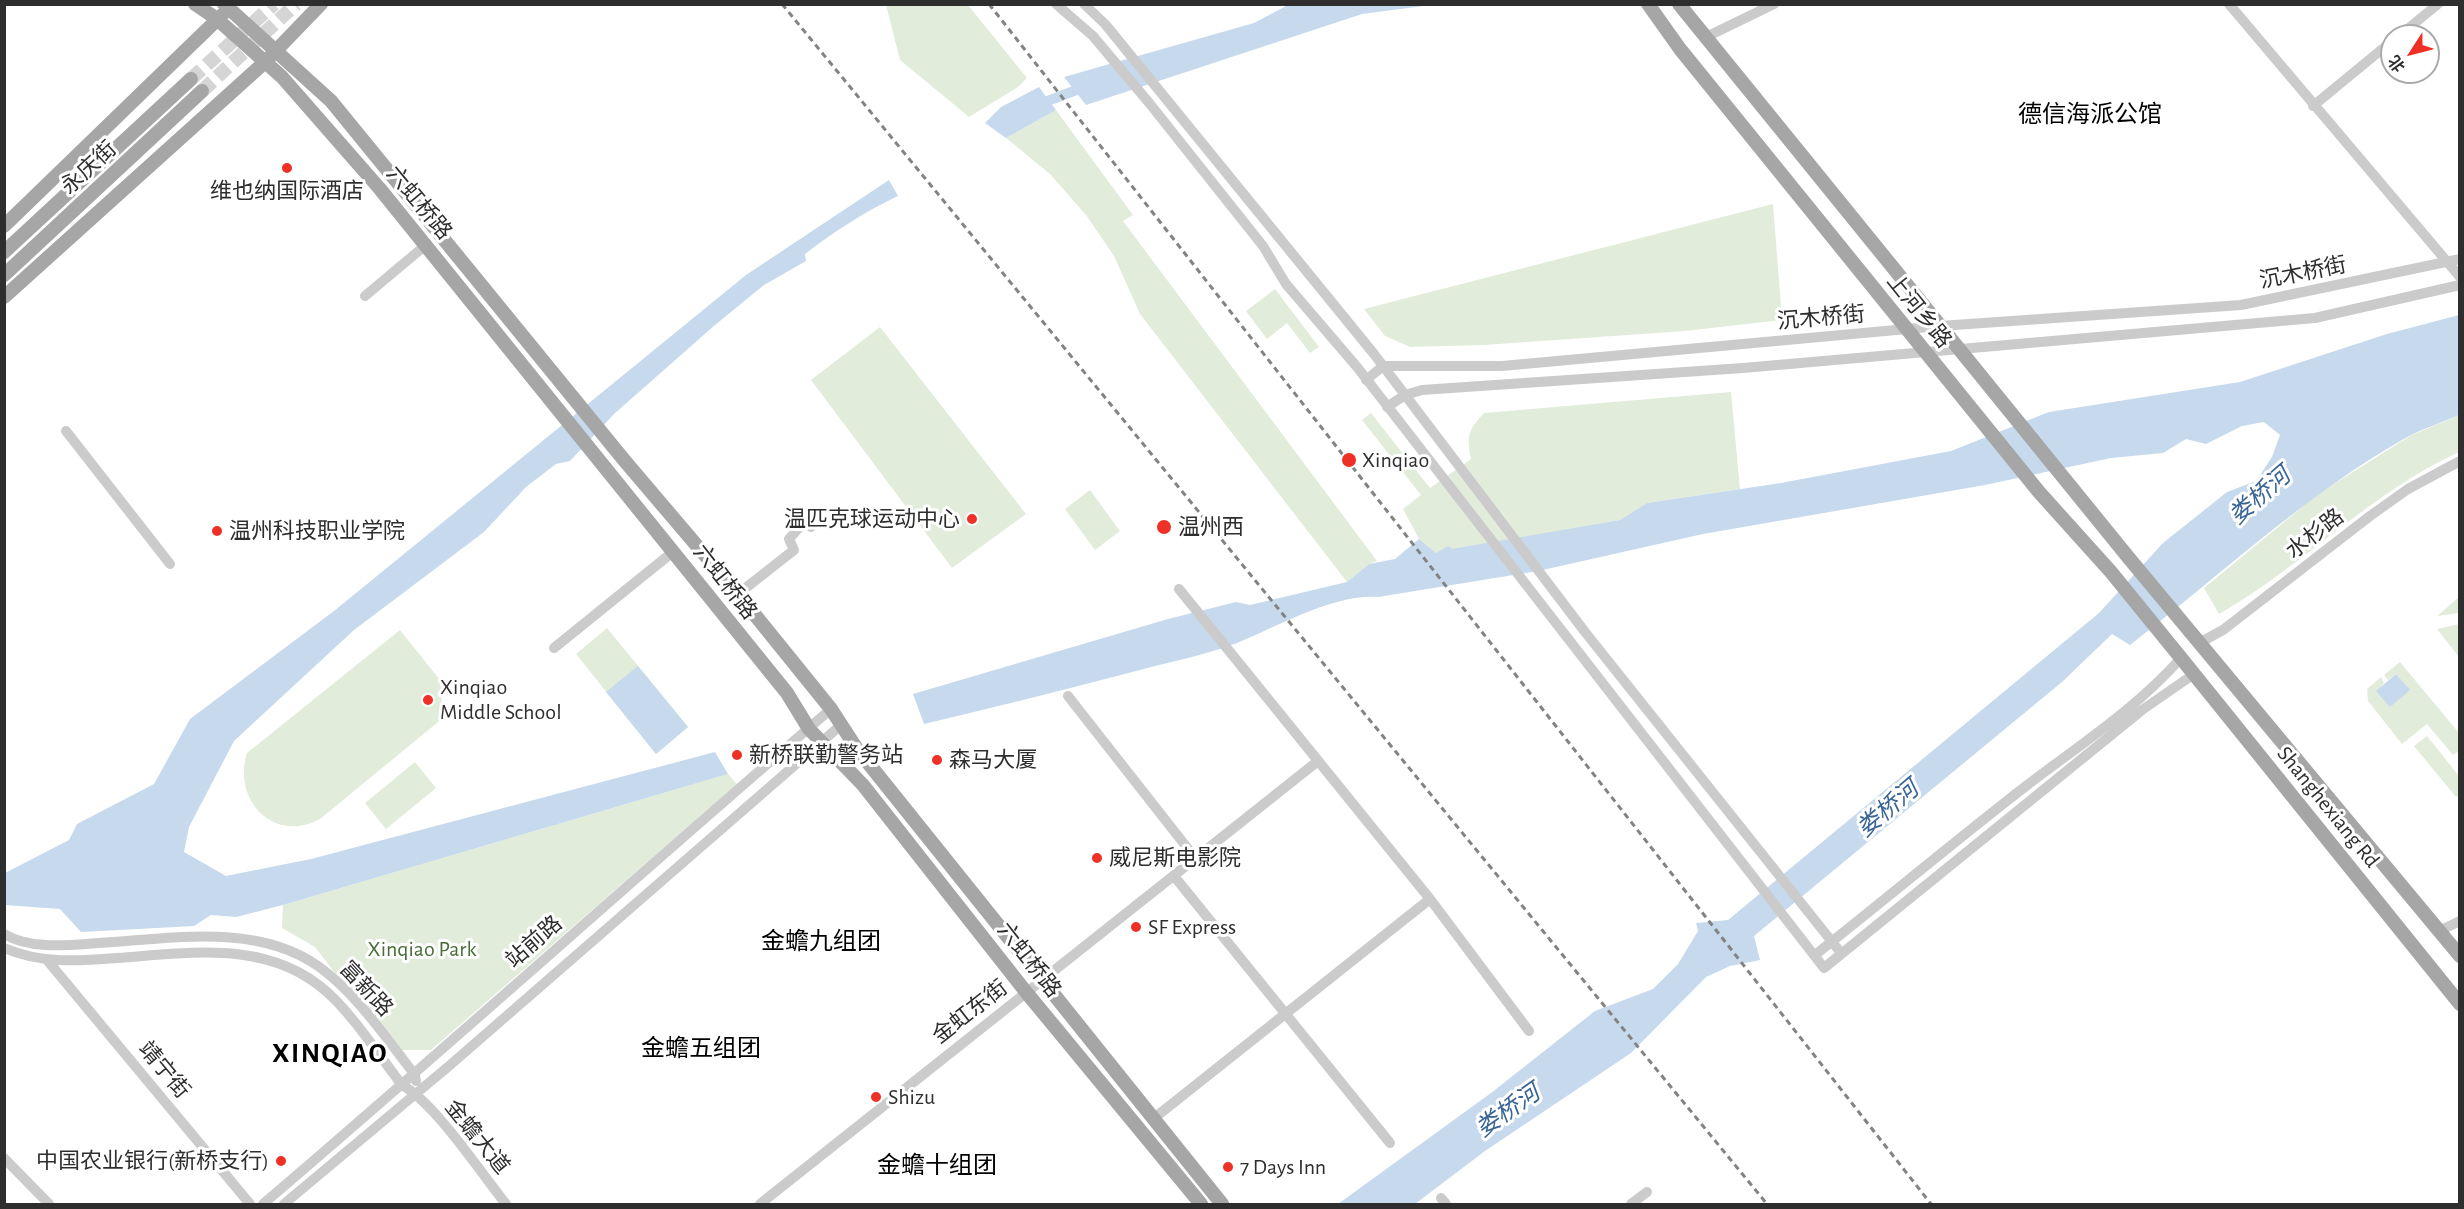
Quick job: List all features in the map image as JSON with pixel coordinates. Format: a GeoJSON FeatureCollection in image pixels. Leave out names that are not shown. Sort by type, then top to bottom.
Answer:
{"type":"FeatureCollection","features":[{"type":"Feature","properties":{"kind":"main road","name":"六虹桥路"},"geometry":{"type":"LineString","coordinates":[[195,4],[217,20],[289,86],[427,244],[787,693],[809,729],[863,785],[1026,992],[1201,1204]]}},
{"type":"Feature","properties":{"kind":"main road"},"geometry":{"type":"LineString","coordinates":[[4,297],[265,62],[321,4]]}},
{"type":"Feature","properties":{"kind":"main road","name":"上河乡路"},"geometry":{"type":"LineString","coordinates":[[1648,4],[1680,49],[1979,419],[2164,637]]}},
{"type":"Feature","properties":{"kind":"main road","name":"上河乡路"},"geometry":{"type":"LineString","coordinates":[[1679,4],[1704,38],[2182,622]]}},
{"type":"Feature","properties":{"kind":"main road","name":"六虹桥路"},"geometry":{"type":"LineString","coordinates":[[230,6],[331,101],[831,709],[841,725],[1042,981],[1222,1204]]}},
{"type":"Feature","properties":{"kind":"main road"},"geometry":{"type":"LineString","coordinates":[[4,226],[230,6]]}},
{"type":"Feature","properties":{"kind":"main road","name":"永庆街"},"geometry":{"type":"LineString","coordinates":[[4,252],[191,79]]}},
{"type":"Feature","properties":{"kind":"main road","name":"永庆街"},"geometry":{"type":"LineString","coordinates":[[4,275],[202,91]]}},
{"type":"Feature","properties":{"kind":"main road"},"geometry":{"type":"LineString","coordinates":[[4,291],[41,266]]}},
{"type":"Feature","properties":{"kind":"main road","name":"Shanghexiang Rd"},"geometry":{"type":"LineString","coordinates":[[2182,622],[2460,956]]}},
{"type":"Feature","properties":{"kind":"main road","name":"Shanghexiang Rd"},"geometry":{"type":"LineString","coordinates":[[2164,637],[2460,1004]]}},
{"type":"Feature","properties":{"kind":"street"},"geometry":{"type":"LineString","coordinates":[[1056,4],[1094,36],[1263,246],[1286,284],[1366,380],[1824,968],[2142,710],[2194,674]]}},
{"type":"Feature","properties":{"kind":"street"},"geometry":{"type":"LineString","coordinates":[[1084,4],[1105,24],[1383,366],[1614,669],[1841,953]]}},
{"type":"Feature","properties":{"kind":"street"},"geometry":{"type":"LineString","coordinates":[[1704,38],[1774,4]]}},
{"type":"Feature","properties":{"kind":"street"},"geometry":{"type":"LineString","coordinates":[[2229,4],[2460,277]]}},
{"type":"Feature","properties":{"kind":"street"},"geometry":{"type":"LineString","coordinates":[[2414,24],[2438,4]]}},
{"type":"Feature","properties":{"kind":"street"},"geometry":{"type":"LineString","coordinates":[[2313,106],[2380,51]]}},
{"type":"Feature","properties":{"kind":"street"},"geometry":{"type":"LineString","coordinates":[[365,296],[427,244]]}},
{"type":"Feature","properties":{"kind":"street","name":"沉木桥街"},"geometry":{"type":"LineString","coordinates":[[1383,366],[1502,366],[1940,326],[2241,305],[2460,259]]}},
{"type":"Feature","properties":{"kind":"street","name":"沉木桥街"},"geometry":{"type":"LineString","coordinates":[[1387,407],[1405,395],[1422,390],[1743,368],[2315,318],[2460,285]]}},
{"type":"Feature","properties":{"kind":"street"},"geometry":{"type":"LineString","coordinates":[[1366,380],[1383,366]]}},
{"type":"Feature","properties":{"kind":"street"},"geometry":{"type":"LineString","coordinates":[[66,432],[170,564]]}},
{"type":"Feature","properties":{"kind":"street","name":"水杉路"},"geometry":{"type":"LineString","coordinates":[[2199,643],[2223,630],[2408,489],[2460,461]]}},
{"type":"Feature","properties":{"kind":"street"},"geometry":{"type":"LineString","coordinates":[[738,594],[794,550],[789,539],[806,520],[811,527]]}},
{"type":"Feature","properties":{"kind":"street"},"geometry":{"type":"LineString","coordinates":[[554,648],[674,551]]}},
{"type":"Feature","properties":{"kind":"street"},"geometry":{"type":"LineString","coordinates":[[1179,589],[1430,899],[1529,1031]]}},
{"type":"Feature","properties":{"kind":"street"},"geometry":{"type":"LineString","coordinates":[[1815,955],[1953,842],[2166,676],[2181,658]]}},
{"type":"Feature","properties":{"kind":"street"},"geometry":{"type":"LineString","coordinates":[[1068,696],[1196,859]]}},
{"type":"Feature","properties":{"kind":"street","name":"站前路"},"geometry":{"type":"LineString","coordinates":[[263,1204],[415,1075],[531,970],[831,709]]}},
{"type":"Feature","properties":{"kind":"street","name":"站前路"},"geometry":{"type":"LineString","coordinates":[[284,1204],[417,1093],[841,725]]}},
{"type":"Feature","properties":{"kind":"street","name":"金虹东街"},"geometry":{"type":"LineString","coordinates":[[760,1204],[1318,761]]}},
{"type":"Feature","properties":{"kind":"street"},"geometry":{"type":"LineString","coordinates":[[1174,876],[1390,1143]]}},
{"type":"Feature","properties":{"kind":"street"},"geometry":{"type":"LineString","coordinates":[[1153,1119],[1430,899]]}},
{"type":"Feature","properties":{"kind":"street"},"geometry":{"type":"LineString","coordinates":[[2439,931],[2460,921]]}},
{"type":"Feature","properties":{"kind":"street","name":"富新路"},"geometry":{"type":"LineString","coordinates":[[4,934],[49,946],[208,937],[241,938],[286,949],[317,965],[340,984],[415,1075]]}},
{"type":"Feature","properties":{"kind":"street","name":"富新路"},"geometry":{"type":"LineString","coordinates":[[4,948],[47,960],[83,961],[217,952],[256,955],[294,969],[328,992],[402,1085],[417,1093]]}},
{"type":"Feature","properties":{"kind":"street","name":"靖宁街"},"geometry":{"type":"LineString","coordinates":[[47,960],[250,1204]]}},
{"type":"Feature","properties":{"kind":"street"},"geometry":{"type":"LineString","coordinates":[[415,1075],[417,1093]]}},
{"type":"Feature","properties":{"kind":"street","name":"金蟾大道"},"geometry":{"type":"LineString","coordinates":[[417,1093],[506,1204]]}},
{"type":"Feature","properties":{"kind":"street"},"geometry":{"type":"LineString","coordinates":[[4,1158],[49,1204]]}},
{"type":"Feature","properties":{"kind":"street"},"geometry":{"type":"LineString","coordinates":[[1631,1204],[1647,1192]]}},
{"type":"Feature","properties":{"kind":"green space"},"geometry":{"type":"Polygon","coordinates":[[[886,5],[968,5],[1027,78],[1018,87],[969,117],[900,60],[886,5]]]}},
{"type":"Feature","properties":{"kind":"green space"},"geometry":{"type":"Polygon","coordinates":[[[1056,110],[1133,215],[1123,221],[1377,561],[1369,564],[1347,582],[1140,314],[1114,256],[1086,215],[1050,174],[1006,138],[1056,110]]]}},
{"type":"Feature","properties":{"kind":"green space"},"geometry":{"type":"Polygon","coordinates":[[[1773,204],[1782,320],[1685,331],[1484,345],[1410,347],[1385,336],[1364,309],[1773,204]]]}},
{"type":"Feature","properties":{"kind":"green space"},"geometry":{"type":"Polygon","coordinates":[[[1275,289],[1319,347],[1310,353],[1287,323],[1267,339],[1246,311],[1275,289]]]}},
{"type":"Feature","properties":{"kind":"green space"},"geometry":{"type":"Polygon","coordinates":[[[880,327],[1026,514],[952,568],[811,380],[880,327]]]}},
{"type":"Feature","properties":{"kind":"green space"},"geometry":{"type":"Polygon","coordinates":[[[1731,392],[1740,489],[1647,503],[1620,520],[1436,553],[1419,539],[1403,509],[1421,495],[1362,420],[1371,413],[1430,488],[1471,459],[1469,445],[1471,429],[1484,413],[1731,392]]]}},
{"type":"Feature","properties":{"kind":"green space"},"geometry":{"type":"Polygon","coordinates":[[[2459,415],[2459,452],[2396,487],[2280,574],[2219,614],[2204,588],[2318,494],[2410,436],[2459,415]]]}},
{"type":"Feature","properties":{"kind":"green space"},"geometry":{"type":"Polygon","coordinates":[[[1090,490],[1120,531],[1095,550],[1065,509],[1090,490]]]}},
{"type":"Feature","properties":{"kind":"green space"},"geometry":{"type":"Polygon","coordinates":[[[2459,597],[2459,613],[2437,616],[2459,597]]]}},
{"type":"Feature","properties":{"kind":"green space"},"geometry":{"type":"Polygon","coordinates":[[[2460,624],[2459,657],[2437,629],[2460,624]]]}},
{"type":"Feature","properties":{"kind":"green space"},"geometry":{"type":"Polygon","coordinates":[[[607,628],[688,727],[656,754],[576,654],[607,628]]]}},
{"type":"Feature","properties":{"kind":"green space"},"geometry":{"type":"Polygon","coordinates":[[[400,630],[440,680],[443,718],[320,819],[303,825],[287,826],[261,813],[251,801],[246,787],[244,770],[247,753],[400,630]]]}},
{"type":"Feature","properties":{"kind":"green space"},"geometry":{"type":"Polygon","coordinates":[[[2400,662],[2459,733],[2459,751],[2453,755],[2427,724],[2402,744],[2368,701],[2367,689],[2381,677],[2384,683],[2376,692],[2410,691],[2396,674],[2388,680],[2384,675],[2400,662]]]}},
{"type":"Feature","properties":{"kind":"green space"},"geometry":{"type":"Polygon","coordinates":[[[2427,736],[2459,776],[2459,795],[2456,797],[2414,746],[2427,736]]]}},
{"type":"Feature","properties":{"kind":"green space"},"geometry":{"type":"Polygon","coordinates":[[[415,762],[436,788],[386,829],[365,803],[415,762]]]}},
{"type":"Feature","properties":{"kind":"green space","name":"Xinqiao Park"},"geometry":{"type":"Polygon","coordinates":[[[728,774],[737,784],[431,1050],[394,1050],[315,947],[282,928],[283,905],[728,774]]]}},
{"type":"Feature","properties":{"kind":"water"},"geometry":{"type":"Polygon","coordinates":[[[1288,5],[1431,5],[1362,14],[1086,105],[1064,77],[1254,23],[1288,5]]]}},
{"type":"Feature","properties":{"kind":"water"},"geometry":{"type":"Polygon","coordinates":[[[1039,87],[1056,110],[1006,138],[985,123],[1001,107],[1039,87]]]}},
{"type":"Feature","properties":{"kind":"water"},"geometry":{"type":"Polygon","coordinates":[[[889,180],[898,196],[827,237],[805,254],[806,261],[764,285],[715,325],[614,414],[570,461],[556,464],[526,487],[484,532],[354,630],[234,741],[189,827],[184,852],[226,876],[311,859],[715,752],[728,774],[283,905],[236,917],[211,915],[194,926],[81,932],[60,909],[5,905],[5,873],[69,840],[77,824],[154,784],[190,719],[334,611],[746,275],[889,180]]]}},
{"type":"Feature","properties":{"kind":"water","name":"娄桥河"},"geometry":{"type":"Polygon","coordinates":[[[2459,315],[2459,415],[2409,436],[2335,483],[2300,508],[2130,645],[2112,634],[2062,682],[1754,936],[1760,960],[1730,966],[1706,977],[1631,1053],[1485,1151],[1415,1204],[1338,1204],[1491,1093],[1595,1011],[1653,989],[1678,964],[1698,931],[1696,923],[1728,920],[2099,613],[2163,543],[2227,492],[2256,481],[2272,457],[2280,435],[2264,422],[2242,426],[2206,444],[2186,439],[2163,453],[2111,458],[1985,485],[1703,534],[1538,571],[1378,597],[1361,597],[1306,612],[1237,643],[1213,651],[924,724],[913,694],[1168,619],[1236,602],[1250,605],[1347,582],[1369,564],[1395,559],[1419,539],[1436,553],[1448,546],[1452,549],[1620,520],[1647,503],[1781,483],[1951,451],[2049,412],[2240,382],[2387,334],[2459,315]]]}},
{"type":"Feature","properties":{"kind":"water"},"geometry":{"type":"Polygon","coordinates":[[[638,666],[688,727],[656,754],[606,692],[638,666]]]}},
{"type":"Feature","properties":{"kind":"water"},"geometry":{"type":"Polygon","coordinates":[[[2396,674],[2410,690],[2390,707],[2376,691],[2396,674]]]}},
{"type":"Feature","properties":{"kind":"waterway"},"geometry":{"type":"LineString","coordinates":[[1037,105],[1087,86]]}},
{"type":"Feature","properties":{"kind":"tunnel"},"geometry":{"type":"LineString","coordinates":[[191,79],[274,4]]}},
{"type":"Feature","properties":{"kind":"tunnel"},"geometry":{"type":"LineString","coordinates":[[202,91],[296,4]]}},
{"type":"Feature","properties":{"kind":"railway"},"geometry":{"type":"LineString","coordinates":[[782,4],[1767,1204]]}},
{"type":"Feature","properties":{"kind":"railway"},"geometry":{"type":"LineString","coordinates":[[989,4],[1931,1204]]}},
{"type":"Feature","properties":{"kind":"place","name":"维也纳国际酒店"},"geometry":{"type":"Point","coordinates":[287,168]}},
{"type":"Feature","properties":{"kind":"place","name":"Xinqiao"},"geometry":{"type":"Point","coordinates":[1349,460]}},
{"type":"Feature","properties":{"kind":"place","name":"温匹克球运动中心"},"geometry":{"type":"Point","coordinates":[972,519]}},
{"type":"Feature","properties":{"kind":"place","name":"温州西"},"geometry":{"type":"Point","coordinates":[1164,527]}},
{"type":"Feature","properties":{"kind":"place","name":"温州科技职业学院"},"geometry":{"type":"Point","coordinates":[217,531]}},
{"type":"Feature","properties":{"kind":"place","name":"Xinqiao Middle School"},"geometry":{"type":"Point","coordinates":[428,700]}},
{"type":"Feature","properties":{"kind":"place","name":"新桥联勤警务站"},"geometry":{"type":"Point","coordinates":[737,755]}},
{"type":"Feature","properties":{"kind":"place","name":"森马大厦"},"geometry":{"type":"Point","coordinates":[937,760]}},
{"type":"Feature","properties":{"kind":"place","name":"威尼斯电影院"},"geometry":{"type":"Point","coordinates":[1097,858]}},
{"type":"Feature","properties":{"kind":"place","name":"SF Express"},"geometry":{"type":"Point","coordinates":[1136,927]}},
{"type":"Feature","properties":{"kind":"place","name":"Shizu"},"geometry":{"type":"Point","coordinates":[876,1097]}},
{"type":"Feature","properties":{"kind":"place","name":"中国农业银行(新桥支行)"},"geometry":{"type":"Point","coordinates":[281,1161]}},
{"type":"Feature","properties":{"kind":"place","name":"7 Days Inn"},"geometry":{"type":"Point","coordinates":[1228,1167]}},
{"type":"Feature","properties":{"kind":"district","name":"德信海派公馆"},"geometry":{"type":"Point","coordinates":[2090,115]}},
{"type":"Feature","properties":{"kind":"district","name":"金蟾九组团"},"geometry":{"type":"Point","coordinates":[821,942]}},
{"type":"Feature","properties":{"kind":"district","name":"金蟾五组团"},"geometry":{"type":"Point","coordinates":[701,1049]}},
{"type":"Feature","properties":{"kind":"district","name":"XINQIAO"},"geometry":{"type":"Point","coordinates":[330,1054]}},
{"type":"Feature","properties":{"kind":"district","name":"金蟾十组团"},"geometry":{"type":"Point","coordinates":[937,1166]}}]}
